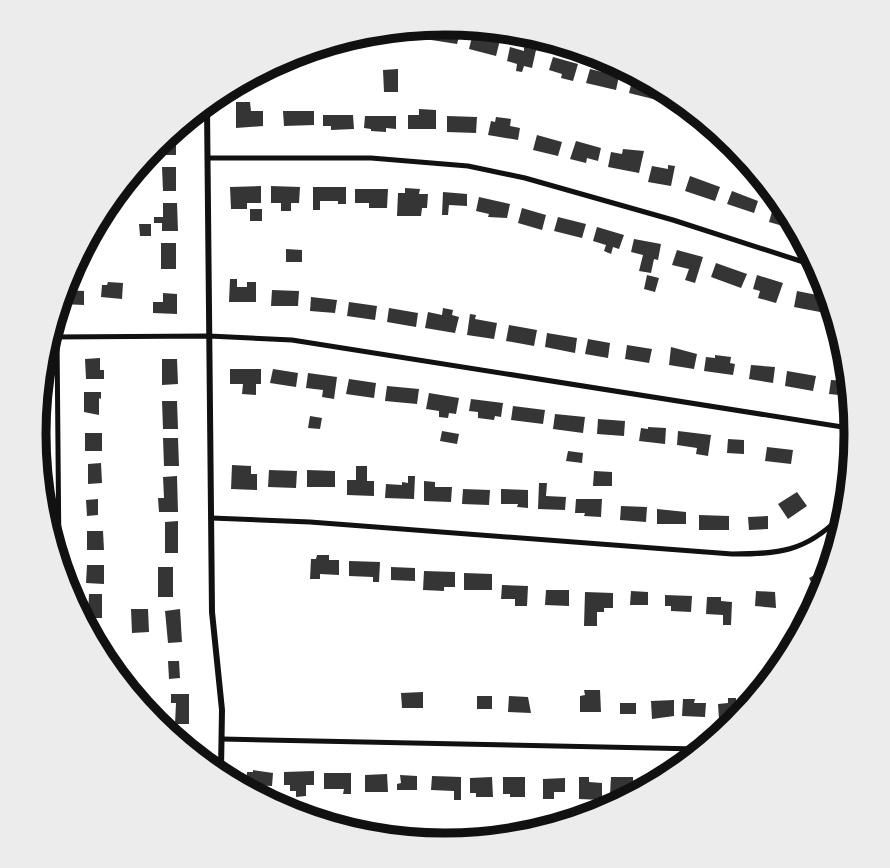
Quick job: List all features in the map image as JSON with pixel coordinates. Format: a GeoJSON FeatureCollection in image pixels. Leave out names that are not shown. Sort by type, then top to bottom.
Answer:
{"type":"FeatureCollection","features":[{"type":"Feature","properties":{"kind":"street"},"geometry":{"type":"LineString","coordinates":[[208,113],[212,612],[219,672],[221,765]]}},
{"type":"Feature","properties":{"kind":"street"},"geometry":{"type":"LineString","coordinates":[[208,158],[371,158],[468,166],[525,178],[673,220],[805,263]]}},
{"type":"Feature","properties":{"kind":"street"},"geometry":{"type":"LineString","coordinates":[[59,337],[209,336],[292,340],[844,427]]}},
{"type":"Feature","properties":{"kind":"street"},"geometry":{"type":"LineString","coordinates":[[55,351],[58,527]]}},
{"type":"Feature","properties":{"kind":"street"},"geometry":{"type":"LineString","coordinates":[[211,518],[310,522],[732,554],[775,554],[799,546],[833,524]]}},
{"type":"Feature","properties":{"kind":"street"},"geometry":{"type":"LineString","coordinates":[[222,740],[691,749]]}},
{"type":"Feature","properties":{"kind":"building"},"geometry":{"type":"Polygon","coordinates":[[[426,36],[459,36],[457,44],[425,39],[426,36]]]}},
{"type":"Feature","properties":{"kind":"building"},"geometry":{"type":"Polygon","coordinates":[[[472,36],[500,40],[496,56],[469,49],[472,36]]]}},
{"type":"Feature","properties":{"kind":"building"},"geometry":{"type":"Polygon","coordinates":[[[510,47],[524,51],[524,47],[536,50],[532,68],[524,66],[522,72],[516,71],[517,64],[507,61],[510,47]]]}},
{"type":"Feature","properties":{"kind":"building"},"geometry":{"type":"Polygon","coordinates":[[[553,57],[578,64],[573,81],[561,78],[562,74],[549,70],[553,57]]]}},
{"type":"Feature","properties":{"kind":"building"},"geometry":{"type":"Polygon","coordinates":[[[398,69],[398,92],[384,92],[383,70],[398,69]]]}},
{"type":"Feature","properties":{"kind":"building"},"geometry":{"type":"Polygon","coordinates":[[[590,69],[619,76],[616,90],[586,83],[590,69]]]}},
{"type":"Feature","properties":{"kind":"building"},"geometry":{"type":"Polygon","coordinates":[[[632,81],[658,96],[657,100],[629,93],[632,81]]]}},
{"type":"Feature","properties":{"kind":"building"},"geometry":{"type":"Polygon","coordinates":[[[236,102],[250,102],[251,111],[263,111],[263,126],[236,128],[236,102]]]}},
{"type":"Feature","properties":{"kind":"building"},"geometry":{"type":"Polygon","coordinates":[[[419,109],[436,110],[436,129],[408,129],[408,115],[419,115],[419,109]]]}},
{"type":"Feature","properties":{"kind":"building"},"geometry":{"type":"Polygon","coordinates":[[[283,111],[314,111],[314,125],[284,126],[283,111]]]}},
{"type":"Feature","properties":{"kind":"building"},"geometry":{"type":"Polygon","coordinates":[[[323,115],[353,115],[354,129],[331,130],[331,126],[323,126],[323,115]]]}},
{"type":"Feature","properties":{"kind":"building"},"geometry":{"type":"Polygon","coordinates":[[[365,116],[396,116],[396,129],[386,128],[386,132],[371,131],[364,128],[365,116]]]}},
{"type":"Feature","properties":{"kind":"building"},"geometry":{"type":"Polygon","coordinates":[[[447,116],[477,117],[476,133],[447,132],[447,116]]]}},
{"type":"Feature","properties":{"kind":"building"},"geometry":{"type":"Polygon","coordinates":[[[496,117],[511,119],[510,126],[520,128],[518,140],[488,135],[491,121],[495,122],[496,117]]]}},
{"type":"Feature","properties":{"kind":"building"},"geometry":{"type":"Polygon","coordinates":[[[537,135],[562,142],[558,156],[533,150],[537,135]]]}},
{"type":"Feature","properties":{"kind":"building"},"geometry":{"type":"Polygon","coordinates":[[[176,140],[176,155],[162,153],[176,140]]]}},
{"type":"Feature","properties":{"kind":"building"},"geometry":{"type":"Polygon","coordinates":[[[576,141],[601,148],[598,161],[587,158],[586,163],[570,159],[576,141]]]}},
{"type":"Feature","properties":{"kind":"building"},"geometry":{"type":"Polygon","coordinates":[[[623,149],[644,151],[639,173],[608,167],[611,152],[622,154],[623,149]]]}},
{"type":"Feature","properties":{"kind":"building"},"geometry":{"type":"Polygon","coordinates":[[[668,165],[675,166],[671,186],[648,182],[652,166],[668,169],[668,165]]]}},
{"type":"Feature","properties":{"kind":"building"},"geometry":{"type":"Polygon","coordinates":[[[162,167],[176,167],[176,191],[163,191],[162,167]]]}},
{"type":"Feature","properties":{"kind":"building"},"geometry":{"type":"Polygon","coordinates":[[[690,176],[720,187],[715,201],[685,191],[690,176]]]}},
{"type":"Feature","properties":{"kind":"building"},"geometry":{"type":"Polygon","coordinates":[[[261,186],[261,203],[247,203],[247,209],[231,209],[230,187],[261,186]]]}},
{"type":"Feature","properties":{"kind":"building"},"geometry":{"type":"Polygon","coordinates":[[[271,186],[300,187],[299,203],[291,203],[291,211],[281,211],[281,203],[271,203],[271,186]]]}},
{"type":"Feature","properties":{"kind":"building"},"geometry":{"type":"Polygon","coordinates":[[[313,187],[346,187],[346,204],[320,201],[320,210],[313,210],[313,187]]]}},
{"type":"Feature","properties":{"kind":"building"},"geometry":{"type":"Polygon","coordinates":[[[405,188],[420,189],[419,194],[428,194],[427,208],[422,208],[421,216],[397,216],[398,193],[405,193],[405,188]]]}},
{"type":"Feature","properties":{"kind":"building"},"geometry":{"type":"Polygon","coordinates":[[[355,189],[388,189],[387,208],[369,208],[369,203],[355,203],[355,189]]]}},
{"type":"Feature","properties":{"kind":"building"},"geometry":{"type":"Polygon","coordinates":[[[732,191],[758,201],[754,213],[727,204],[732,191]]]}},
{"type":"Feature","properties":{"kind":"building"},"geometry":{"type":"Polygon","coordinates":[[[443,192],[467,194],[467,206],[449,205],[448,215],[442,215],[443,192]]]}},
{"type":"Feature","properties":{"kind":"building"},"geometry":{"type":"Polygon","coordinates":[[[479,197],[510,204],[507,218],[488,217],[489,214],[476,211],[479,197]]]}},
{"type":"Feature","properties":{"kind":"building"},"geometry":{"type":"Polygon","coordinates":[[[163,203],[177,203],[178,231],[162,231],[162,223],[154,223],[154,217],[163,217],[163,203]]]}},
{"type":"Feature","properties":{"kind":"building"},"geometry":{"type":"Polygon","coordinates":[[[522,208],[546,215],[542,230],[518,223],[522,208]]]}},
{"type":"Feature","properties":{"kind":"building"},"geometry":{"type":"Polygon","coordinates":[[[774,208],[787,227],[769,222],[774,208]]]}},
{"type":"Feature","properties":{"kind":"building"},"geometry":{"type":"Polygon","coordinates":[[[250,209],[262,209],[262,221],[250,221],[250,209]]]}},
{"type":"Feature","properties":{"kind":"building"},"geometry":{"type":"Polygon","coordinates":[[[558,217],[586,224],[582,238],[554,231],[558,217]]]}},
{"type":"Feature","properties":{"kind":"building"},"geometry":{"type":"Polygon","coordinates":[[[139,224],[151,224],[151,236],[140,236],[139,224]]]}},
{"type":"Feature","properties":{"kind":"building"},"geometry":{"type":"Polygon","coordinates":[[[597,227],[624,235],[619,249],[613,247],[611,254],[604,251],[606,245],[593,241],[597,227]]]}},
{"type":"Feature","properties":{"kind":"building"},"geometry":{"type":"Polygon","coordinates":[[[634,239],[661,244],[658,260],[654,259],[651,273],[639,271],[643,255],[631,252],[634,239]]]}},
{"type":"Feature","properties":{"kind":"building"},"geometry":{"type":"Polygon","coordinates":[[[161,243],[176,243],[176,269],[161,269],[161,243]]]}},
{"type":"Feature","properties":{"kind":"building"},"geometry":{"type":"Polygon","coordinates":[[[286,249],[302,250],[302,262],[286,262],[286,249]]]}},
{"type":"Feature","properties":{"kind":"building"},"geometry":{"type":"Polygon","coordinates":[[[677,250],[703,257],[695,283],[685,280],[689,269],[672,265],[677,250]]]}},
{"type":"Feature","properties":{"kind":"building"},"geometry":{"type":"Polygon","coordinates":[[[716,263],[747,274],[741,288],[711,277],[716,263]]]}},
{"type":"Feature","properties":{"kind":"building"},"geometry":{"type":"Polygon","coordinates":[[[647,275],[659,278],[655,292],[644,289],[647,275]]]}},
{"type":"Feature","properties":{"kind":"building"},"geometry":{"type":"Polygon","coordinates":[[[757,275],[783,283],[776,303],[758,298],[760,291],[753,289],[757,275]]]}},
{"type":"Feature","properties":{"kind":"building"},"geometry":{"type":"Polygon","coordinates":[[[230,279],[237,279],[237,287],[247,287],[247,282],[256,282],[256,302],[229,302],[230,279]]]}},
{"type":"Feature","properties":{"kind":"building"},"geometry":{"type":"Polygon","coordinates":[[[108,282],[123,283],[122,299],[101,297],[102,285],[107,285],[108,282]]]}},
{"type":"Feature","properties":{"kind":"building"},"geometry":{"type":"Polygon","coordinates":[[[73,290],[84,291],[84,305],[68,304],[73,290]]]}},
{"type":"Feature","properties":{"kind":"building"},"geometry":{"type":"Polygon","coordinates":[[[272,290],[299,291],[298,306],[271,306],[272,290]]]}},
{"type":"Feature","properties":{"kind":"building"},"geometry":{"type":"Polygon","coordinates":[[[797,291],[819,295],[821,301],[820,312],[794,307],[797,291]]]}},
{"type":"Feature","properties":{"kind":"building"},"geometry":{"type":"Polygon","coordinates":[[[163,293],[177,294],[177,314],[153,313],[153,302],[163,302],[163,293]]]}},
{"type":"Feature","properties":{"kind":"building"},"geometry":{"type":"Polygon","coordinates":[[[311,297],[337,300],[335,313],[310,311],[311,297]]]}},
{"type":"Feature","properties":{"kind":"building"},"geometry":{"type":"Polygon","coordinates":[[[349,302],[377,306],[375,320],[347,316],[349,302]]]}},
{"type":"Feature","properties":{"kind":"building"},"geometry":{"type":"Polygon","coordinates":[[[389,308],[418,313],[416,327],[387,322],[389,308]]]}},
{"type":"Feature","properties":{"kind":"building"},"geometry":{"type":"Polygon","coordinates":[[[443,308],[453,310],[452,315],[459,317],[455,333],[425,328],[428,312],[442,315],[443,308]]]}},
{"type":"Feature","properties":{"kind":"building"},"geometry":{"type":"Polygon","coordinates":[[[470,314],[476,315],[475,319],[497,323],[494,339],[467,335],[470,314]]]}},
{"type":"Feature","properties":{"kind":"building"},"geometry":{"type":"Polygon","coordinates":[[[509,325],[537,330],[534,346],[506,341],[509,325]]]}},
{"type":"Feature","properties":{"kind":"building"},"geometry":{"type":"Polygon","coordinates":[[[547,333],[577,338],[575,353],[545,347],[547,333]]]}},
{"type":"Feature","properties":{"kind":"building"},"geometry":{"type":"Polygon","coordinates":[[[588,339],[610,343],[608,358],[585,354],[588,339]]]}},
{"type":"Feature","properties":{"kind":"building"},"geometry":{"type":"Polygon","coordinates":[[[627,345],[652,349],[649,363],[625,359],[627,345]]]}},
{"type":"Feature","properties":{"kind":"building"},"geometry":{"type":"Polygon","coordinates":[[[671,347],[697,354],[694,369],[669,365],[671,347]]]}},
{"type":"Feature","properties":{"kind":"building"},"geometry":{"type":"Polygon","coordinates":[[[715,355],[731,357],[730,363],[735,364],[733,375],[704,371],[706,357],[715,358],[715,355]]]}},
{"type":"Feature","properties":{"kind":"building"},"geometry":{"type":"Polygon","coordinates":[[[100,358],[100,370],[104,370],[104,379],[86,379],[85,359],[100,358]]]}},
{"type":"Feature","properties":{"kind":"building"},"geometry":{"type":"Polygon","coordinates":[[[162,359],[177,359],[178,384],[162,385],[162,359]]]}},
{"type":"Feature","properties":{"kind":"building"},"geometry":{"type":"Polygon","coordinates":[[[751,365],[775,367],[773,383],[749,379],[751,365]]]}},
{"type":"Feature","properties":{"kind":"building"},"geometry":{"type":"Polygon","coordinates":[[[230,369],[261,369],[261,384],[256,384],[256,395],[242,394],[243,384],[230,384],[230,369]]]}},
{"type":"Feature","properties":{"kind":"building"},"geometry":{"type":"Polygon","coordinates":[[[273,369],[298,373],[296,387],[270,383],[273,369]]]}},
{"type":"Feature","properties":{"kind":"building"},"geometry":{"type":"Polygon","coordinates":[[[787,371],[816,376],[813,391],[785,386],[787,371]]]}},
{"type":"Feature","properties":{"kind":"building"},"geometry":{"type":"Polygon","coordinates":[[[308,373],[337,377],[334,399],[322,397],[323,390],[306,388],[308,373]]]}},
{"type":"Feature","properties":{"kind":"building"},"geometry":{"type":"Polygon","coordinates":[[[349,379],[376,383],[374,398],[346,394],[349,379]]]}},
{"type":"Feature","properties":{"kind":"building"},"geometry":{"type":"Polygon","coordinates":[[[831,380],[841,381],[842,395],[829,394],[831,380]]]}},
{"type":"Feature","properties":{"kind":"building"},"geometry":{"type":"Polygon","coordinates":[[[387,386],[419,389],[417,404],[385,401],[387,386]]]}},
{"type":"Feature","properties":{"kind":"building"},"geometry":{"type":"Polygon","coordinates":[[[84,392],[101,392],[99,415],[84,412],[84,392]]]}},
{"type":"Feature","properties":{"kind":"building"},"geometry":{"type":"Polygon","coordinates":[[[429,393],[459,398],[456,414],[449,413],[448,418],[439,417],[439,411],[426,409],[429,393]]]}},
{"type":"Feature","properties":{"kind":"building"},"geometry":{"type":"Polygon","coordinates":[[[471,399],[503,403],[501,417],[495,416],[494,420],[478,418],[478,412],[469,411],[471,399]]]}},
{"type":"Feature","properties":{"kind":"building"},"geometry":{"type":"Polygon","coordinates":[[[162,401],[177,401],[178,429],[163,429],[162,401]]]}},
{"type":"Feature","properties":{"kind":"building"},"geometry":{"type":"Polygon","coordinates":[[[513,406],[545,410],[543,424],[511,420],[513,406]]]}},
{"type":"Feature","properties":{"kind":"building"},"geometry":{"type":"Polygon","coordinates":[[[555,414],[585,417],[583,433],[553,429],[555,414]]]}},
{"type":"Feature","properties":{"kind":"building"},"geometry":{"type":"Polygon","coordinates":[[[310,416],[322,418],[320,429],[308,428],[310,416]]]}},
{"type":"Feature","properties":{"kind":"building"},"geometry":{"type":"Polygon","coordinates":[[[598,419],[625,421],[624,436],[597,434],[598,419]]]}},
{"type":"Feature","properties":{"kind":"building"},"geometry":{"type":"Polygon","coordinates":[[[641,428],[666,428],[665,444],[639,441],[641,428]]]}},
{"type":"Feature","properties":{"kind":"building"},"geometry":{"type":"Polygon","coordinates":[[[442,431],[459,434],[457,444],[440,441],[442,431]]]}},
{"type":"Feature","properties":{"kind":"building"},"geometry":{"type":"Polygon","coordinates":[[[678,431],[711,435],[708,456],[696,454],[697,448],[677,445],[678,431]]]}},
{"type":"Feature","properties":{"kind":"building"},"geometry":{"type":"Polygon","coordinates":[[[85,433],[102,433],[102,451],[85,451],[85,433]]]}},
{"type":"Feature","properties":{"kind":"building"},"geometry":{"type":"Polygon","coordinates":[[[163,438],[178,438],[179,466],[164,466],[163,438]]]}},
{"type":"Feature","properties":{"kind":"building"},"geometry":{"type":"Polygon","coordinates":[[[728,439],[744,440],[744,454],[727,453],[728,439]]]}},
{"type":"Feature","properties":{"kind":"building"},"geometry":{"type":"Polygon","coordinates":[[[767,447],[793,450],[791,464],[765,461],[767,447]]]}},
{"type":"Feature","properties":{"kind":"building"},"geometry":{"type":"Polygon","coordinates":[[[568,451],[583,453],[582,463],[566,461],[568,451]]]}},
{"type":"Feature","properties":{"kind":"building"},"geometry":{"type":"Polygon","coordinates":[[[101,463],[102,483],[88,484],[88,464],[101,463]]]}},
{"type":"Feature","properties":{"kind":"building"},"geometry":{"type":"Polygon","coordinates":[[[232,465],[251,466],[251,474],[257,474],[257,490],[231,489],[232,465]]]}},
{"type":"Feature","properties":{"kind":"building"},"geometry":{"type":"Polygon","coordinates":[[[356,466],[367,466],[367,481],[374,481],[374,496],[347,495],[347,480],[356,480],[356,466]]]}},
{"type":"Feature","properties":{"kind":"building"},"geometry":{"type":"Polygon","coordinates":[[[269,470],[297,471],[296,488],[268,487],[269,470]]]}},
{"type":"Feature","properties":{"kind":"building"},"geometry":{"type":"Polygon","coordinates":[[[307,470],[335,471],[335,487],[307,487],[307,470]]]}},
{"type":"Feature","properties":{"kind":"building"},"geometry":{"type":"Polygon","coordinates":[[[594,471],[612,472],[612,486],[593,486],[594,471]]]}},
{"type":"Feature","properties":{"kind":"building"},"geometry":{"type":"Polygon","coordinates":[[[177,476],[178,512],[159,512],[158,498],[164,498],[163,477],[177,476]]]}},
{"type":"Feature","properties":{"kind":"building"},"geometry":{"type":"Polygon","coordinates":[[[408,476],[415,476],[414,499],[385,498],[386,484],[408,483],[408,476]]]}},
{"type":"Feature","properties":{"kind":"building"},"geometry":{"type":"Polygon","coordinates":[[[424,481],[435,482],[435,487],[452,487],[451,502],[424,501],[424,481]]]}},
{"type":"Feature","properties":{"kind":"building"},"geometry":{"type":"Polygon","coordinates":[[[539,483],[547,483],[546,496],[566,497],[565,510],[538,509],[539,483]]]}},
{"type":"Feature","properties":{"kind":"building"},"geometry":{"type":"Polygon","coordinates":[[[463,489],[490,490],[489,505],[462,504],[463,489]]]}},
{"type":"Feature","properties":{"kind":"building"},"geometry":{"type":"Polygon","coordinates":[[[501,489],[528,490],[528,508],[517,507],[518,504],[501,504],[501,489]]]}},
{"type":"Feature","properties":{"kind":"building"},"geometry":{"type":"Polygon","coordinates":[[[797,492],[807,506],[788,519],[778,504],[797,492]]]}},
{"type":"Feature","properties":{"kind":"building"},"geometry":{"type":"Polygon","coordinates":[[[98,499],[98,515],[87,516],[86,500],[98,499]]]}},
{"type":"Feature","properties":{"kind":"building"},"geometry":{"type":"Polygon","coordinates":[[[576,499],[602,499],[601,517],[575,513],[576,499]]]}},
{"type":"Feature","properties":{"kind":"building"},"geometry":{"type":"Polygon","coordinates":[[[621,506],[647,507],[646,522],[620,520],[621,506]]]}},
{"type":"Feature","properties":{"kind":"building"},"geometry":{"type":"Polygon","coordinates":[[[657,509],[686,512],[686,524],[657,524],[657,509]]]}},
{"type":"Feature","properties":{"kind":"building"},"geometry":{"type":"Polygon","coordinates":[[[699,515],[729,516],[729,530],[699,530],[699,515]]]}},
{"type":"Feature","properties":{"kind":"building"},"geometry":{"type":"Polygon","coordinates":[[[768,516],[768,529],[749,530],[748,517],[768,516]]]}},
{"type":"Feature","properties":{"kind":"building"},"geometry":{"type":"Polygon","coordinates":[[[178,521],[178,553],[165,553],[165,522],[178,521]]]}},
{"type":"Feature","properties":{"kind":"building"},"geometry":{"type":"Polygon","coordinates":[[[87,531],[103,531],[104,550],[87,550],[87,531]]]}},
{"type":"Feature","properties":{"kind":"building"},"geometry":{"type":"Polygon","coordinates":[[[317,555],[329,555],[329,560],[339,560],[339,575],[320,574],[320,579],[310,579],[311,559],[316,559],[317,555]]]}},
{"type":"Feature","properties":{"kind":"building"},"geometry":{"type":"Polygon","coordinates":[[[349,561],[380,562],[379,582],[373,582],[373,577],[349,576],[349,561]]]}},
{"type":"Feature","properties":{"kind":"building"},"geometry":{"type":"Polygon","coordinates":[[[87,565],[104,565],[104,584],[86,583],[87,565]]]}},
{"type":"Feature","properties":{"kind":"building"},"geometry":{"type":"Polygon","coordinates":[[[158,567],[173,567],[173,597],[158,597],[158,567]]]}},
{"type":"Feature","properties":{"kind":"building"},"geometry":{"type":"Polygon","coordinates":[[[391,567],[415,568],[415,581],[391,580],[391,567]]]}},
{"type":"Feature","properties":{"kind":"building"},"geometry":{"type":"Polygon","coordinates":[[[424,571],[455,572],[455,587],[444,587],[444,591],[423,590],[424,571]]]}},
{"type":"Feature","properties":{"kind":"building"},"geometry":{"type":"Polygon","coordinates":[[[464,573],[492,574],[492,590],[464,590],[464,573]]]}},
{"type":"Feature","properties":{"kind":"building"},"geometry":{"type":"Polygon","coordinates":[[[819,573],[814,587],[809,578],[819,573]]]}},
{"type":"Feature","properties":{"kind":"building"},"geometry":{"type":"Polygon","coordinates":[[[502,585],[528,586],[527,606],[515,606],[515,599],[501,599],[502,585]]]}},
{"type":"Feature","properties":{"kind":"building"},"geometry":{"type":"Polygon","coordinates":[[[546,590],[569,590],[569,606],[545,605],[546,590]]]}},
{"type":"Feature","properties":{"kind":"building"},"geometry":{"type":"Polygon","coordinates":[[[631,591],[648,592],[648,605],[630,605],[631,591]]]}},
{"type":"Feature","properties":{"kind":"building"},"geometry":{"type":"Polygon","coordinates":[[[756,591],[775,592],[776,608],[755,606],[756,591]]]}},
{"type":"Feature","properties":{"kind":"building"},"geometry":{"type":"Polygon","coordinates":[[[585,592],[613,593],[613,608],[604,608],[604,612],[597,612],[597,626],[584,626],[585,592]]]}},
{"type":"Feature","properties":{"kind":"building"},"geometry":{"type":"Polygon","coordinates":[[[89,594],[102,594],[102,618],[91,618],[88,612],[89,594]]]}},
{"type":"Feature","properties":{"kind":"building"},"geometry":{"type":"Polygon","coordinates":[[[665,595],[692,596],[691,612],[671,611],[671,606],[665,606],[665,595]]]}},
{"type":"Feature","properties":{"kind":"building"},"geometry":{"type":"Polygon","coordinates":[[[707,597],[721,597],[721,601],[732,602],[731,625],[723,625],[723,615],[706,614],[707,597]]]}},
{"type":"Feature","properties":{"kind":"building"},"geometry":{"type":"Polygon","coordinates":[[[131,609],[148,609],[149,632],[132,633],[131,609]]]}},
{"type":"Feature","properties":{"kind":"building"},"geometry":{"type":"Polygon","coordinates":[[[180,609],[182,642],[168,643],[165,611],[180,609]]]}},
{"type":"Feature","properties":{"kind":"building"},"geometry":{"type":"Polygon","coordinates":[[[168,661],[179,661],[180,678],[169,679],[168,661]]]}},
{"type":"Feature","properties":{"kind":"building"},"geometry":{"type":"Polygon","coordinates":[[[584,690],[600,690],[601,712],[580,712],[580,696],[585,695],[584,690]]]}},
{"type":"Feature","properties":{"kind":"building"},"geometry":{"type":"Polygon","coordinates":[[[423,692],[423,708],[402,708],[401,693],[423,692]]]}},
{"type":"Feature","properties":{"kind":"building"},"geometry":{"type":"Polygon","coordinates":[[[171,694],[189,694],[189,724],[175,724],[176,703],[171,703],[171,694]]]}},
{"type":"Feature","properties":{"kind":"building"},"geometry":{"type":"Polygon","coordinates":[[[477,696],[492,696],[492,709],[477,709],[477,696]]]}},
{"type":"Feature","properties":{"kind":"building"},"geometry":{"type":"Polygon","coordinates":[[[509,696],[528,697],[531,713],[508,712],[509,696]]]}},
{"type":"Feature","properties":{"kind":"building"},"geometry":{"type":"Polygon","coordinates":[[[728,698],[736,698],[736,703],[739,703],[724,719],[719,719],[718,704],[728,703],[728,698]]]}},
{"type":"Feature","properties":{"kind":"building"},"geometry":{"type":"Polygon","coordinates":[[[683,699],[706,703],[705,717],[682,716],[683,699]]]}},
{"type":"Feature","properties":{"kind":"building"},"geometry":{"type":"Polygon","coordinates":[[[674,700],[674,716],[652,719],[651,701],[674,700]]]}},
{"type":"Feature","properties":{"kind":"building"},"geometry":{"type":"Polygon","coordinates":[[[620,703],[636,703],[636,714],[620,714],[620,703]]]}},
{"type":"Feature","properties":{"kind":"building"},"geometry":{"type":"Polygon","coordinates":[[[314,771],[314,785],[306,785],[306,796],[296,797],[296,791],[290,791],[290,785],[284,785],[284,772],[314,771]]]}},
{"type":"Feature","properties":{"kind":"building"},"geometry":{"type":"Polygon","coordinates":[[[247,772],[273,773],[272,786],[256,785],[246,781],[247,772]]]}},
{"type":"Feature","properties":{"kind":"building"},"geometry":{"type":"Polygon","coordinates":[[[324,773],[351,773],[351,794],[343,794],[344,789],[324,789],[324,773]]]}},
{"type":"Feature","properties":{"kind":"building"},"geometry":{"type":"Polygon","coordinates":[[[387,774],[388,792],[365,792],[365,775],[387,774]]]}},
{"type":"Feature","properties":{"kind":"building"},"geometry":{"type":"Polygon","coordinates":[[[400,775],[417,776],[417,790],[397,790],[397,784],[401,783],[400,775]]]}},
{"type":"Feature","properties":{"kind":"building"},"geometry":{"type":"Polygon","coordinates":[[[432,776],[461,777],[461,800],[454,800],[454,791],[431,790],[432,776]]]}},
{"type":"Feature","properties":{"kind":"building"},"geometry":{"type":"Polygon","coordinates":[[[492,777],[493,797],[476,797],[476,793],[470,793],[470,778],[492,777]]]}},
{"type":"Feature","properties":{"kind":"building"},"geometry":{"type":"Polygon","coordinates":[[[503,777],[525,777],[525,797],[503,794],[503,777]]]}},
{"type":"Feature","properties":{"kind":"building"},"geometry":{"type":"Polygon","coordinates":[[[579,777],[589,777],[589,782],[602,783],[602,800],[579,799],[579,777]]]}},
{"type":"Feature","properties":{"kind":"building"},"geometry":{"type":"Polygon","coordinates":[[[611,777],[633,777],[633,786],[617,794],[610,794],[611,777]]]}},
{"type":"Feature","properties":{"kind":"building"},"geometry":{"type":"Polygon","coordinates":[[[565,778],[565,792],[554,792],[554,799],[543,799],[543,779],[565,778]]]}}]}
